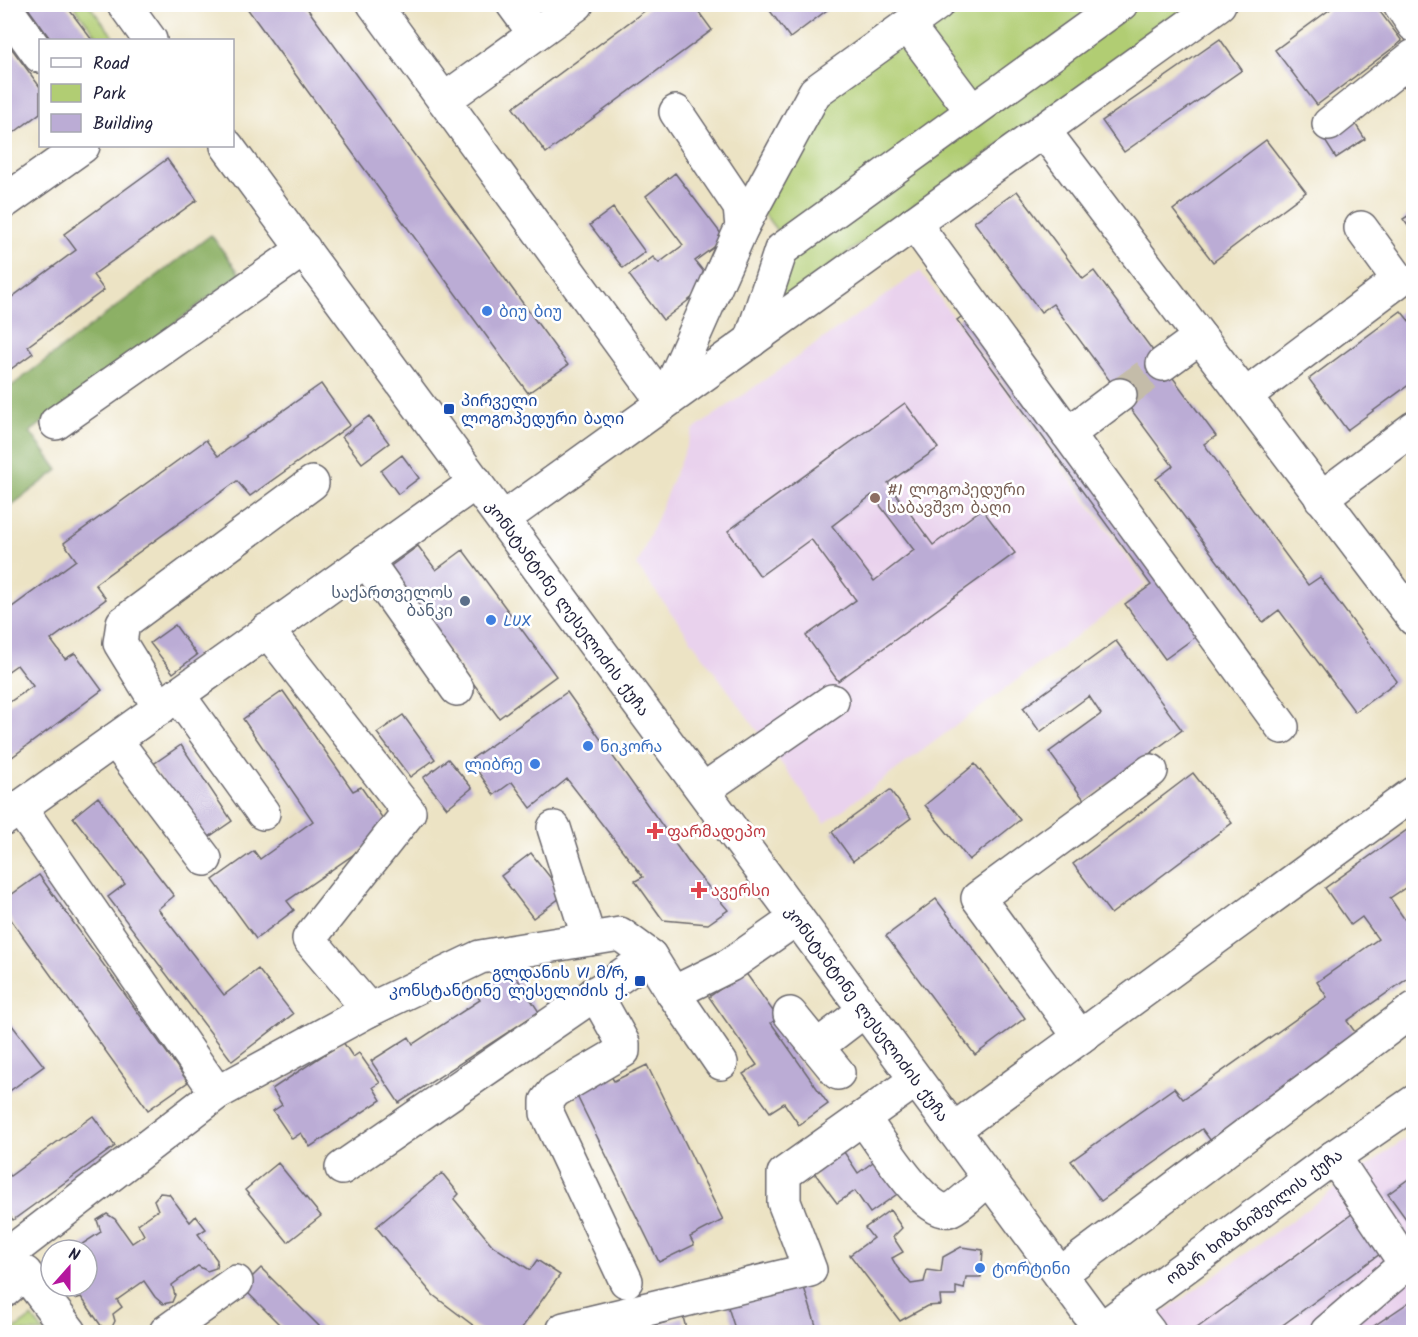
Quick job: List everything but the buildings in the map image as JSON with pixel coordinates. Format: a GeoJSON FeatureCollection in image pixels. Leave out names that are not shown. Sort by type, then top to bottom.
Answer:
{"type":"FeatureCollection","features":[{"type":"Feature","properties":{"kind":"street"},"geometry":{"type":"LineString","coordinates":[[124,4],[149,39]]}},
{"type":"Feature","properties":{"kind":"street"},"geometry":{"type":"LineString","coordinates":[[374,4],[664,403]]}},
{"type":"Feature","properties":{"kind":"street"},"geometry":{"type":"LineString","coordinates":[[513,4],[535,34]]}},
{"type":"Feature","properties":{"kind":"street"},"geometry":{"type":"LineString","coordinates":[[444,100],[577,4]]}},
{"type":"Feature","properties":{"kind":"street"},"geometry":{"type":"LineString","coordinates":[[664,403],[742,227],[814,92],[937,4]]}},
{"type":"Feature","properties":{"kind":"street"},"geometry":{"type":"LineString","coordinates":[[751,341],[781,250],[1121,4]]}},
{"type":"Feature","properties":{"kind":"street"},"geometry":{"type":"LineString","coordinates":[[503,519],[1219,4]]}},
{"type":"Feature","properties":{"kind":"street"},"geometry":{"type":"LineString","coordinates":[[1400,4],[1413,25]]}},
{"type":"Feature","properties":{"kind":"street"},"geometry":{"type":"LineString","coordinates":[[4,6],[39,55]]}},
{"type":"Feature","properties":{"kind":"street"},"geometry":{"type":"LineString","coordinates":[[908,26],[972,111]]}},
{"type":"Feature","properties":{"kind":"street"},"geometry":{"type":"LineString","coordinates":[[1329,124],[1413,56]]}},
{"type":"Feature","properties":{"kind":"street"},"geometry":{"type":"LineString","coordinates":[[676,112],[740,207],[742,227]]}},
{"type":"Feature","properties":{"kind":"street"},"geometry":{"type":"LineString","coordinates":[[1043,130],[1321,498],[1408,602]]}},
{"type":"Feature","properties":{"kind":"street"},"geometry":{"type":"LineString","coordinates":[[4,202],[82,147]]}},
{"type":"Feature","properties":{"kind":"street","name":"კონსტანტინე ლესელიძის ქუჩა"},"geometry":{"type":"LineString","coordinates":[[229,147],[1060,1274],[1099,1331]]}},
{"type":"Feature","properties":{"kind":"street"},"geometry":{"type":"LineString","coordinates":[[914,223],[1282,727]]}},
{"type":"Feature","properties":{"kind":"street"},"geometry":{"type":"LineString","coordinates":[[1245,396],[1406,290],[1361,228]]}},
{"type":"Feature","properties":{"kind":"street"},"geometry":{"type":"LineString","coordinates":[[56,423],[304,249]]}},
{"type":"Feature","properties":{"kind":"street"},"geometry":{"type":"LineString","coordinates":[[1163,363],[1200,337]]}},
{"type":"Feature","properties":{"kind":"street"},"geometry":{"type":"LineString","coordinates":[[1068,434],[1120,395]]}},
{"type":"Feature","properties":{"kind":"street"},"geometry":{"type":"LineString","coordinates":[[1321,498],[1413,428]]}},
{"type":"Feature","properties":{"kind":"street"},"geometry":{"type":"LineString","coordinates":[[217,1093],[12,814],[476,482]]}},
{"type":"Feature","properties":{"kind":"street"},"geometry":{"type":"LineString","coordinates":[[263,813],[120,643],[123,623],[312,483]]}},
{"type":"Feature","properties":{"kind":"street"},"geometry":{"type":"LineString","coordinates":[[366,560],[457,689]]}},
{"type":"Feature","properties":{"kind":"street"},"geometry":{"type":"LineString","coordinates":[[267,630],[409,812],[309,939],[369,1010]]}},
{"type":"Feature","properties":{"kind":"street"},"geometry":{"type":"LineString","coordinates":[[703,790],[832,701]]}},
{"type":"Feature","properties":{"kind":"street"},"geometry":{"type":"LineString","coordinates":[[115,740],[205,859]]}},
{"type":"Feature","properties":{"kind":"street"},"geometry":{"type":"LineString","coordinates":[[1080,1037],[978,898],[1151,771]]}},
{"type":"Feature","properties":{"kind":"street"},"geometry":{"type":"LineString","coordinates":[[954,1130],[1413,793]]}},
{"type":"Feature","properties":{"kind":"street"},"geometry":{"type":"LineString","coordinates":[[554,828],[589,939]]}},
{"type":"Feature","properties":{"kind":"street"},"geometry":{"type":"LineString","coordinates":[[673,993],[730,965],[797,918]]}},
{"type":"Feature","properties":{"kind":"street"},"geometry":{"type":"LineString","coordinates":[[70,1332],[11,1265],[217,1093],[369,1010],[480,957],[621,934],[650,956],[721,1063]]}},
{"type":"Feature","properties":{"kind":"street"},"geometry":{"type":"LineString","coordinates":[[342,1168],[650,956]]}},
{"type":"Feature","properties":{"kind":"street"},"geometry":{"type":"LineString","coordinates":[[595,993],[623,1043],[623,1051],[555,1091],[547,1101],[547,1113],[626,1281]]}},
{"type":"Feature","properties":{"kind":"street"},"geometry":{"type":"LineString","coordinates":[[1060,1274],[1413,1009]]}},
{"type":"Feature","properties":{"kind":"street"},"geometry":{"type":"LineString","coordinates":[[818,1046],[865,1010]]}},
{"type":"Feature","properties":{"kind":"street"},"geometry":{"type":"LineString","coordinates":[[790,1014],[838,1073]]}},
{"type":"Feature","properties":{"kind":"street"},"geometry":{"type":"LineString","coordinates":[[564,1329],[810,1270],[784,1202],[784,1174],[916,1080]]}},
{"type":"Feature","properties":{"kind":"street","name":"ომარ ხიზანიშვილის ქუჩა"},"geometry":{"type":"LineString","coordinates":[[1099,1331],[1140,1321],[1334,1157],[1413,1102]]}},
{"type":"Feature","properties":{"kind":"street"},"geometry":{"type":"LineString","coordinates":[[863,1118],[918,1192],[942,1210],[951,1210],[989,1178]]}},
{"type":"Feature","properties":{"kind":"street"},"geometry":{"type":"LineString","coordinates":[[1327,1332],[1409,1260],[1334,1157]]}},
{"type":"Feature","properties":{"kind":"street"},"geometry":{"type":"LineString","coordinates":[[166,1332],[236,1282]]}},
{"type":"Feature","properties":{"kind":"shaded area","name":"#1 ლოგოპედური საბავშვო ბაღი"},"geometry":{"type":"Polygon","coordinates":[[[920,271],[1146,584],[825,823],[637,566],[693,430],[920,271]]]}},
{"type":"Feature","properties":{"kind":"shaded area"},"geometry":{"type":"Polygon","coordinates":[[[1413,1133],[1413,1332],[1136,1332],[1413,1133]]]}},
{"type":"Feature","properties":{"kind":"green space"},"geometry":{"type":"Polygon","coordinates":[[[73,5],[89,5],[115,39],[99,39],[73,5]]]}},
{"type":"Feature","properties":{"kind":"green space"},"geometry":{"type":"Polygon","coordinates":[[[953,5],[1110,5],[783,239],[762,211],[826,96],[953,5]]]}},
{"type":"Feature","properties":{"kind":"green space"},"geometry":{"type":"Polygon","coordinates":[[[1135,5],[1194,5],[768,310],[785,263],[1135,5]]]}},
{"type":"Feature","properties":{"kind":"green space"},"geometry":{"type":"Polygon","coordinates":[[[211,235],[240,274],[30,432],[58,470],[5,510],[5,391],[211,235]]]}},
{"type":"Feature","properties":{"kind":"green space"},"geometry":{"type":"Polygon","coordinates":[[[32,1317],[44,1332],[11,1332],[32,1317]]]}},
{"type":"Feature","properties":{"kind":"tunnel"},"geometry":{"type":"LineString","coordinates":[[1120,395],[1163,364]]}},
{"type":"Feature","properties":{"kind":"place","name":"ბიუ ბიუ"},"geometry":{"type":"Point","coordinates":[487,311]}},
{"type":"Feature","properties":{"kind":"place","name":"პირველი ლოგოპედური ბაღი"},"geometry":{"type":"Point","coordinates":[449,409]}},
{"type":"Feature","properties":{"kind":"place","name":"#1 ლოგოპედური საბავშვო ბაღი"},"geometry":{"type":"Point","coordinates":[875,498]}},
{"type":"Feature","properties":{"kind":"place","name":"საქართველოს ბანკი"},"geometry":{"type":"Point","coordinates":[465,601]}},
{"type":"Feature","properties":{"kind":"place","name":"LUX"},"geometry":{"type":"Point","coordinates":[491,620]}},
{"type":"Feature","properties":{"kind":"place","name":"ნიკორა"},"geometry":{"type":"Point","coordinates":[588,746]}},
{"type":"Feature","properties":{"kind":"place","name":"ლიბრე"},"geometry":{"type":"Point","coordinates":[535,764]}},
{"type":"Feature","properties":{"kind":"place","name":"ფარმადეპო"},"geometry":{"type":"Point","coordinates":[655,831]}},
{"type":"Feature","properties":{"kind":"place","name":"ავერსი"},"geometry":{"type":"Point","coordinates":[699,890]}},
{"type":"Feature","properties":{"kind":"place","name":"გლდანის VI მ/რ, კონსტანტინე ლესელიძის ქ."},"geometry":{"type":"Point","coordinates":[640,981]}},
{"type":"Feature","properties":{"kind":"place","name":"ტორტინი"},"geometry":{"type":"Point","coordinates":[980,1268]}}]}
